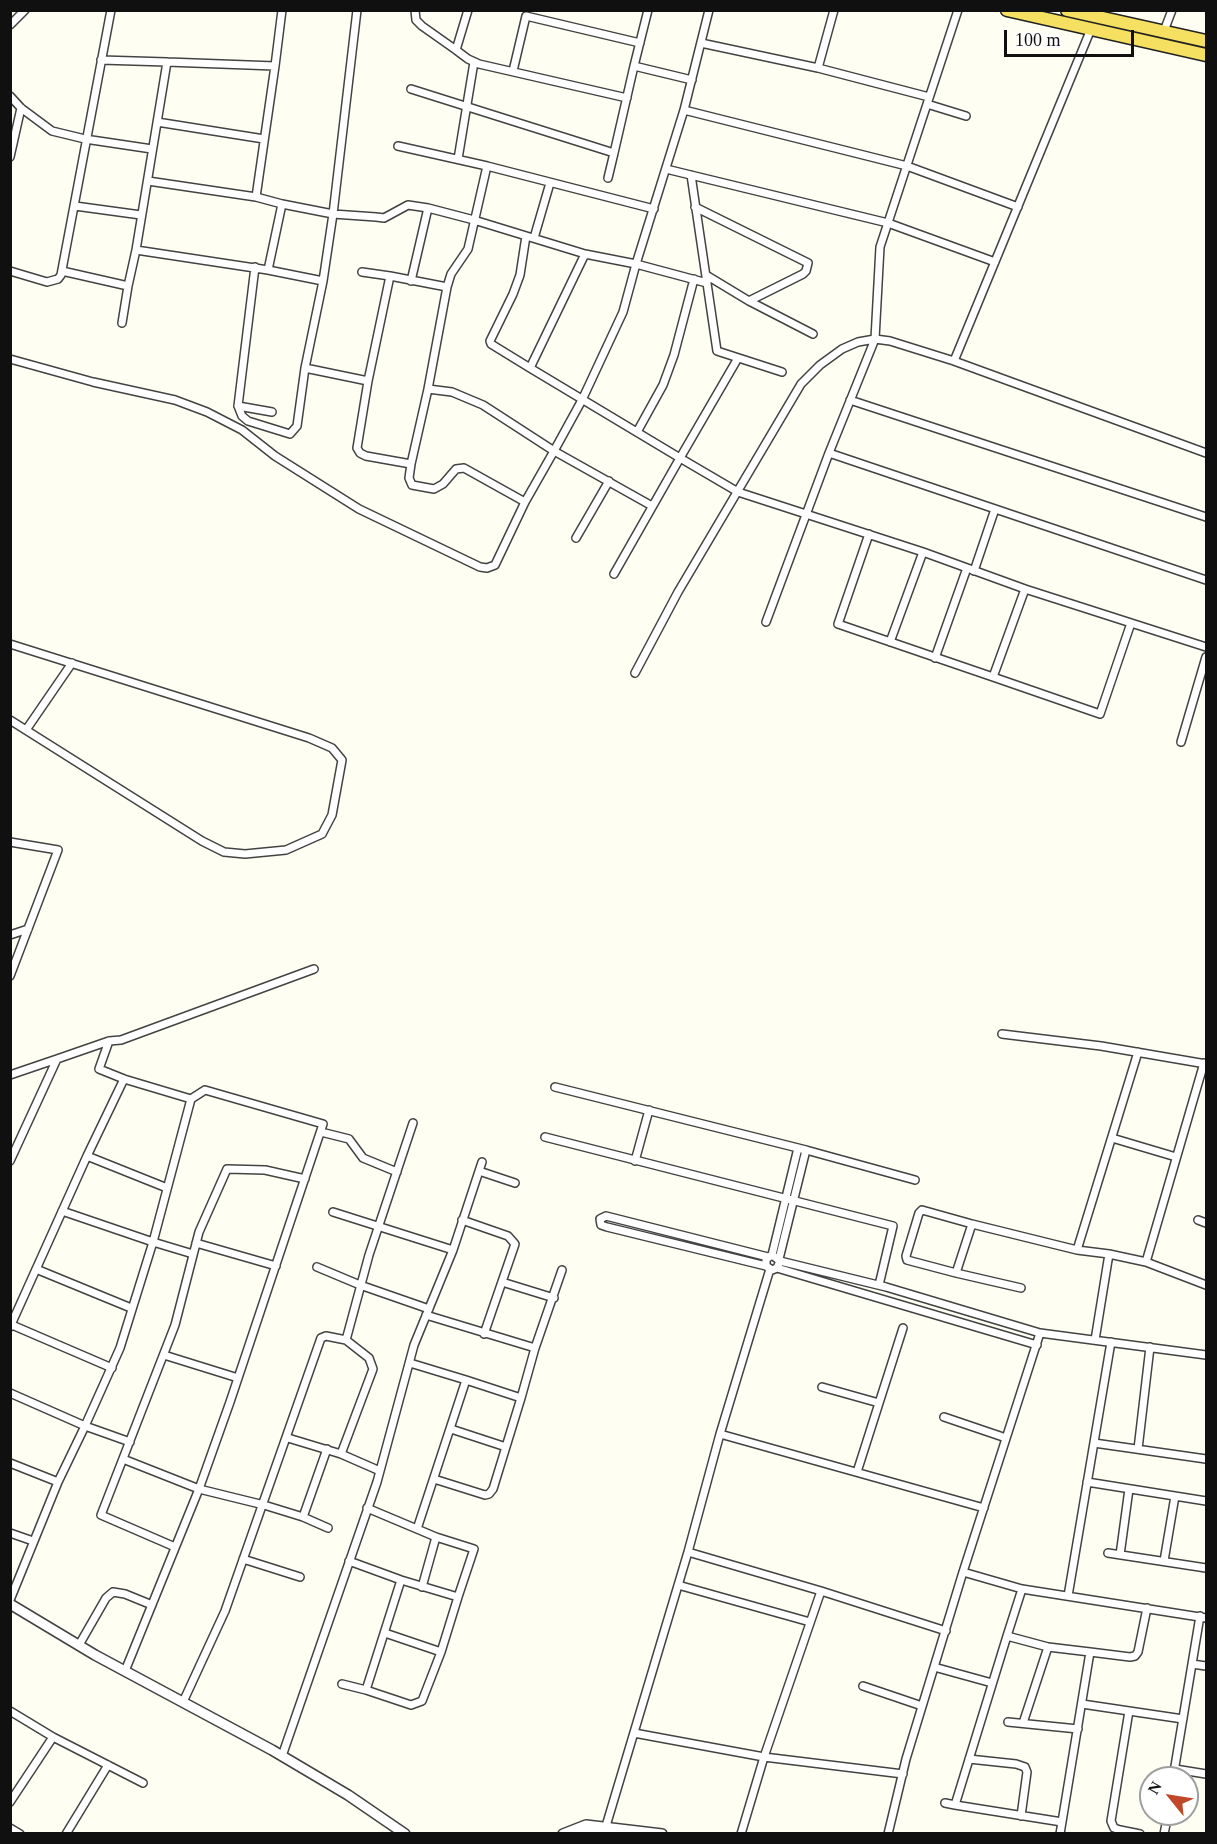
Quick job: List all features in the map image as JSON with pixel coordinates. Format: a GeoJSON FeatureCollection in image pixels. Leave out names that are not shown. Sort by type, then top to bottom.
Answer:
{"type":"FeatureCollection","features":[{"type":"Feature","properties":{"kind":"highway"},"geometry":{"type":"LineString","coordinates":[[1007,10],[1206,55]]}},
{"type":"Feature","properties":{"kind":"highway"},"geometry":{"type":"LineString","coordinates":[[1067,10],[1108,15],[1206,41]]}},
{"type":"Feature","properties":{"kind":"street"},"geometry":{"type":"LineString","coordinates":[[10,25],[25,10]]}},
{"type":"Feature","properties":{"kind":"street"},"geometry":{"type":"LineString","coordinates":[[10,271],[47,282],[58,279],[62,271],[111,10]]}},
{"type":"Feature","properties":{"kind":"street"},"geometry":{"type":"LineString","coordinates":[[256,196],[282,10]]}},
{"type":"Feature","properties":{"kind":"street"},"geometry":{"type":"LineString","coordinates":[[255,267],[238,406],[242,416],[248,421],[290,434],[297,426],[305,368],[323,281],[357,10]]}},
{"type":"Feature","properties":{"kind":"street"},"geometry":{"type":"LineString","coordinates":[[415,10],[416,20],[422,26],[474,62],[627,98]]}},
{"type":"Feature","properties":{"kind":"street"},"geometry":{"type":"LineString","coordinates":[[456,50],[468,10]]}},
{"type":"Feature","properties":{"kind":"street"},"geometry":{"type":"LineString","coordinates":[[608,178],[648,10]]}},
{"type":"Feature","properties":{"kind":"street"},"geometry":{"type":"LineString","coordinates":[[10,359],[93,382],[175,400],[207,412],[242,430],[275,456],[359,509],[480,567],[487,568],[495,565],[525,502],[582,400],[623,312],[684,110],[709,10]]}},
{"type":"Feature","properties":{"kind":"street"},"geometry":{"type":"LineString","coordinates":[[818,68],[834,10]]}},
{"type":"Feature","properties":{"kind":"street"},"geometry":{"type":"LineString","coordinates":[[766,622],[829,453],[875,339],[880,247],[958,10]]}},
{"type":"Feature","properties":{"kind":"street"},"geometry":{"type":"LineString","coordinates":[[1164,31],[1172,10]]}},
{"type":"Feature","properties":{"kind":"street"},"geometry":{"type":"LineString","coordinates":[[513,71],[527,13],[640,43]]}},
{"type":"Feature","properties":{"kind":"street"},"geometry":{"type":"LineString","coordinates":[[954,362],[1091,29]]}},
{"type":"Feature","properties":{"kind":"street"},"geometry":{"type":"LineString","coordinates":[[701,43],[818,68],[928,101],[966,116]]}},
{"type":"Feature","properties":{"kind":"street"},"geometry":{"type":"LineString","coordinates":[[102,60],[275,66]]}},
{"type":"Feature","properties":{"kind":"street"},"geometry":{"type":"LineString","coordinates":[[122,323],[167,62]]}},
{"type":"Feature","properties":{"kind":"street"},"geometry":{"type":"LineString","coordinates":[[458,159],[474,62]]}},
{"type":"Feature","properties":{"kind":"street"},"geometry":{"type":"LineString","coordinates":[[634,66],[692,80]]}},
{"type":"Feature","properties":{"kind":"street"},"geometry":{"type":"LineString","coordinates":[[411,89],[614,153]]}},
{"type":"Feature","properties":{"kind":"street"},"geometry":{"type":"LineString","coordinates":[[10,96],[21,108],[52,131],[85,139],[152,149]]}},
{"type":"Feature","properties":{"kind":"street"},"geometry":{"type":"LineString","coordinates":[[10,157],[21,108]]}},
{"type":"Feature","properties":{"kind":"street"},"geometry":{"type":"LineString","coordinates":[[684,110],[907,166],[1018,207]]}},
{"type":"Feature","properties":{"kind":"street"},"geometry":{"type":"LineString","coordinates":[[157,122],[264,139]]}},
{"type":"Feature","properties":{"kind":"street"},"geometry":{"type":"LineString","coordinates":[[398,146],[487,166],[654,209]]}},
{"type":"Feature","properties":{"kind":"street"},"geometry":{"type":"LineString","coordinates":[[487,166],[468,249],[451,274],[447,287],[429,388],[411,464],[410,482],[415,486],[434,489],[443,484],[456,469],[464,468],[525,502]]}},
{"type":"Feature","properties":{"kind":"street"},"geometry":{"type":"LineString","coordinates":[[666,169],[888,223],[995,262]]}},
{"type":"Feature","properties":{"kind":"street"},"geometry":{"type":"LineString","coordinates":[[691,175],[717,351],[782,372]]}},
{"type":"Feature","properties":{"kind":"street"},"geometry":{"type":"LineString","coordinates":[[148,181],[256,196],[282,204],[333,214],[384,218],[408,205],[428,208],[585,254],[694,279],[706,279],[813,334]]}},
{"type":"Feature","properties":{"kind":"street"},"geometry":{"type":"LineString","coordinates":[[550,183],[530,237],[520,275],[490,341],[491,344],[738,492],[923,552],[1025,589],[1206,647]]}},
{"type":"Feature","properties":{"kind":"street"},"geometry":{"type":"LineString","coordinates":[[268,270],[282,204]]}},
{"type":"Feature","properties":{"kind":"street"},"geometry":{"type":"LineString","coordinates":[[75,206],[141,215]]}},
{"type":"Feature","properties":{"kind":"street"},"geometry":{"type":"LineString","coordinates":[[695,207],[802,258],[808,263],[803,274],[749,301]]}},
{"type":"Feature","properties":{"kind":"street"},"geometry":{"type":"LineString","coordinates":[[411,281],[428,208]]}},
{"type":"Feature","properties":{"kind":"street"},"geometry":{"type":"LineString","coordinates":[[136,250],[255,267],[323,281]]}},
{"type":"Feature","properties":{"kind":"street"},"geometry":{"type":"LineString","coordinates":[[530,368],[585,254]]}},
{"type":"Feature","properties":{"kind":"street"},"geometry":{"type":"LineString","coordinates":[[62,271],[128,286]]}},
{"type":"Feature","properties":{"kind":"street"},"geometry":{"type":"LineString","coordinates":[[362,272],[447,287]]}},
{"type":"Feature","properties":{"kind":"street"},"geometry":{"type":"LineString","coordinates":[[390,276],[368,381],[357,448],[366,456],[411,464]]}},
{"type":"Feature","properties":{"kind":"street"},"geometry":{"type":"LineString","coordinates":[[637,432],[663,385],[677,344],[694,279]]}},
{"type":"Feature","properties":{"kind":"street"},"geometry":{"type":"LineString","coordinates":[[635,673],[678,592],[801,384],[820,364],[858,342],[875,339],[890,341],[1206,453]]}},
{"type":"Feature","properties":{"kind":"street"},"geometry":{"type":"LineString","coordinates":[[614,574],[738,358]]}},
{"type":"Feature","properties":{"kind":"street"},"geometry":{"type":"LineString","coordinates":[[305,368],[368,381]]}},
{"type":"Feature","properties":{"kind":"street"},"geometry":{"type":"LineString","coordinates":[[429,388],[465,396],[483,405],[554,451],[652,506]]}},
{"type":"Feature","properties":{"kind":"street"},"geometry":{"type":"LineString","coordinates":[[850,400],[1206,517]]}},
{"type":"Feature","properties":{"kind":"street"},"geometry":{"type":"LineString","coordinates":[[238,406],[272,412]]}},
{"type":"Feature","properties":{"kind":"street"},"geometry":{"type":"LineString","coordinates":[[829,453],[1206,580]]}},
{"type":"Feature","properties":{"kind":"street"},"geometry":{"type":"LineString","coordinates":[[576,538],[609,481]]}},
{"type":"Feature","properties":{"kind":"street"},"geometry":{"type":"LineString","coordinates":[[935,658],[995,509]]}},
{"type":"Feature","properties":{"kind":"street"},"geometry":{"type":"LineString","coordinates":[[869,534],[838,624],[935,658],[1100,714],[1131,623]]}},
{"type":"Feature","properties":{"kind":"street"},"geometry":{"type":"LineString","coordinates":[[890,642],[923,552]]}},
{"type":"Feature","properties":{"kind":"street"},"geometry":{"type":"LineString","coordinates":[[993,677],[1025,589]]}},
{"type":"Feature","properties":{"kind":"street"},"geometry":{"type":"LineString","coordinates":[[10,644],[309,738],[332,748],[342,760],[332,815],[322,834],[286,850],[245,854],[224,852],[10,720]]}},
{"type":"Feature","properties":{"kind":"street"},"geometry":{"type":"LineString","coordinates":[[1181,742],[1206,657]]}},
{"type":"Feature","properties":{"kind":"street"},"geometry":{"type":"LineString","coordinates":[[26,730],[72,663]]}},
{"type":"Feature","properties":{"kind":"street"},"geometry":{"type":"LineString","coordinates":[[10,842],[58,850],[10,976]]}},
{"type":"Feature","properties":{"kind":"street"},"geometry":{"type":"LineString","coordinates":[[10,935],[28,929]]}},
{"type":"Feature","properties":{"kind":"street"},"geometry":{"type":"LineString","coordinates":[[10,1075],[109,1041],[121,1040],[314,969]]}},
{"type":"Feature","properties":{"kind":"street"},"geometry":{"type":"LineString","coordinates":[[1002,1034],[1138,1052],[1205,1064],[1146,1262]]}},
{"type":"Feature","properties":{"kind":"street"},"geometry":{"type":"LineString","coordinates":[[109,1041],[99,1069],[191,1099]]}},
{"type":"Feature","properties":{"kind":"street"},"geometry":{"type":"LineString","coordinates":[[1077,1250],[1138,1052]]}},
{"type":"Feature","properties":{"kind":"street"},"geometry":{"type":"LineString","coordinates":[[10,1161],[57,1059]]}},
{"type":"Feature","properties":{"kind":"street"},"geometry":{"type":"LineString","coordinates":[[112,1368],[11,1326],[124,1079]]}},
{"type":"Feature","properties":{"kind":"street"},"geometry":{"type":"LineString","coordinates":[[555,1087],[915,1180]]}},
{"type":"Feature","properties":{"kind":"street"},"geometry":{"type":"LineString","coordinates":[[10,1600],[58,1482],[112,1368],[153,1242],[191,1099],[205,1090],[323,1124],[199,1489],[125,1671]]}},
{"type":"Feature","properties":{"kind":"street"},"geometry":{"type":"LineString","coordinates":[[635,1161],[649,1110]]}},
{"type":"Feature","properties":{"kind":"street"},"geometry":{"type":"LineString","coordinates":[[346,1340],[360,1285],[413,1123]]}},
{"type":"Feature","properties":{"kind":"street"},"geometry":{"type":"LineString","coordinates":[[321,1132],[349,1139],[363,1158],[397,1172]]}},
{"type":"Feature","properties":{"kind":"street"},"geometry":{"type":"LineString","coordinates":[[545,1137],[893,1226],[879,1285]]}},
{"type":"Feature","properties":{"kind":"street"},"geometry":{"type":"LineString","coordinates":[[1112,1138],[1176,1157]]}},
{"type":"Feature","properties":{"kind":"street"},"geometry":{"type":"LineString","coordinates":[[606,1830],[688,1552],[720,1434],[774,1265],[802,1149]]}},
{"type":"Feature","properties":{"kind":"street"},"geometry":{"type":"LineString","coordinates":[[87,1156],[167,1188]]}},
{"type":"Feature","properties":{"kind":"street"},"geometry":{"type":"LineString","coordinates":[[282,1756],[380,1471],[414,1345],[453,1250],[482,1162]]}},
{"type":"Feature","properties":{"kind":"street"},"geometry":{"type":"LineString","coordinates":[[175,1547],[101,1515],[175,1325],[199,1232],[227,1169],[265,1170],[305,1179]]}},
{"type":"Feature","properties":{"kind":"street"},"geometry":{"type":"LineString","coordinates":[[479,1171],[515,1183]]}},
{"type":"Feature","properties":{"kind":"street"},"geometry":{"type":"LineString","coordinates":[[790,1199],[770,1256],[774,1265],[1037,1345]]}},
{"type":"Feature","properties":{"kind":"street"},"geometry":{"type":"LineString","coordinates":[[63,1210],[194,1254]]}},
{"type":"Feature","properties":{"kind":"street"},"geometry":{"type":"LineString","coordinates":[[1021,1288],[907,1260],[906,1256],[919,1213],[922,1210],[1077,1250],[1146,1262],[1206,1284]]}},
{"type":"Feature","properties":{"kind":"street"},"geometry":{"type":"LineString","coordinates":[[333,1212],[453,1250]]}},
{"type":"Feature","properties":{"kind":"street"},"geometry":{"type":"LineString","coordinates":[[770,1256],[606,1216],[600,1219],[604,1226],[648,1238],[879,1285],[1040,1333],[1206,1355]]}},
{"type":"Feature","properties":{"kind":"street"},"geometry":{"type":"LineString","coordinates":[[462,1220],[508,1236],[513,1240],[514,1250],[484,1334]]}},
{"type":"Feature","properties":{"kind":"street"},"geometry":{"type":"LineString","coordinates":[[1198,1220],[1206,1223]]}},
{"type":"Feature","properties":{"kind":"street"},"geometry":{"type":"LineString","coordinates":[[956,1273],[972,1224]]}},
{"type":"Feature","properties":{"kind":"street"},"geometry":{"type":"LineString","coordinates":[[648,1238],[651,1227]]}},
{"type":"Feature","properties":{"kind":"street"},"geometry":{"type":"LineString","coordinates":[[196,1243],[276,1266]]}},
{"type":"Feature","properties":{"kind":"street"},"geometry":{"type":"LineString","coordinates":[[1095,1340],[1109,1254]]}},
{"type":"Feature","properties":{"kind":"street"},"geometry":{"type":"LineString","coordinates":[[770,1256],[774,1265]]}},
{"type":"Feature","properties":{"kind":"street"},"geometry":{"type":"LineString","coordinates":[[317,1267],[484,1334],[535,1348]]}},
{"type":"Feature","properties":{"kind":"street"},"geometry":{"type":"LineString","coordinates":[[36,1269],[131,1308]]}},
{"type":"Feature","properties":{"kind":"street"},"geometry":{"type":"LineString","coordinates":[[434,1479],[485,1495],[489,1494],[562,1270]]}},
{"type":"Feature","properties":{"kind":"street"},"geometry":{"type":"LineString","coordinates":[[502,1282],[554,1298]]}},
{"type":"Feature","properties":{"kind":"street"},"geometry":{"type":"LineString","coordinates":[[857,1472],[903,1328]]}},
{"type":"Feature","properties":{"kind":"street"},"geometry":{"type":"LineString","coordinates":[[888,1833],[922,1706],[1040,1333]]}},
{"type":"Feature","properties":{"kind":"street"},"geometry":{"type":"LineString","coordinates":[[183,1702],[225,1611],[288,1438],[321,1338],[326,1336],[346,1340],[364,1352],[372,1362],[373,1369],[342,1454]]}},
{"type":"Feature","properties":{"kind":"street"},"geometry":{"type":"LineString","coordinates":[[1068,1596],[1111,1342]]}},
{"type":"Feature","properties":{"kind":"street"},"geometry":{"type":"LineString","coordinates":[[1137,1449],[1150,1347]]}},
{"type":"Feature","properties":{"kind":"street"},"geometry":{"type":"LineString","coordinates":[[164,1355],[238,1378]]}},
{"type":"Feature","properties":{"kind":"street"},"geometry":{"type":"LineString","coordinates":[[410,1363],[521,1398]]}},
{"type":"Feature","properties":{"kind":"street"},"geometry":{"type":"LineString","coordinates":[[417,1529],[466,1380]]}},
{"type":"Feature","properties":{"kind":"street"},"geometry":{"type":"LineString","coordinates":[[822,1387],[879,1402]]}},
{"type":"Feature","properties":{"kind":"street"},"geometry":{"type":"LineString","coordinates":[[10,1393],[85,1426],[130,1442]]}},
{"type":"Feature","properties":{"kind":"street"},"geometry":{"type":"LineString","coordinates":[[945,1417],[1006,1438]]}},
{"type":"Feature","properties":{"kind":"street"},"geometry":{"type":"LineString","coordinates":[[451,1429],[506,1447]]}},
{"type":"Feature","properties":{"kind":"street"},"geometry":{"type":"LineString","coordinates":[[720,1434],[984,1508]]}},
{"type":"Feature","properties":{"kind":"street"},"geometry":{"type":"LineString","coordinates":[[288,1438],[342,1454],[380,1471]]}},
{"type":"Feature","properties":{"kind":"street"},"geometry":{"type":"LineString","coordinates":[[1094,1443],[1206,1459]]}},
{"type":"Feature","properties":{"kind":"street"},"geometry":{"type":"LineString","coordinates":[[303,1517],[327,1449]]}},
{"type":"Feature","properties":{"kind":"street"},"geometry":{"type":"LineString","coordinates":[[123,1459],[199,1489],[264,1505],[303,1517],[328,1528]]}},
{"type":"Feature","properties":{"kind":"street"},"geometry":{"type":"LineString","coordinates":[[10,1463],[58,1482]]}},
{"type":"Feature","properties":{"kind":"street"},"geometry":{"type":"LineString","coordinates":[[1087,1482],[1206,1501]]}},
{"type":"Feature","properties":{"kind":"street"},"geometry":{"type":"LineString","coordinates":[[1120,1555],[1129,1489]]}},
{"type":"Feature","properties":{"kind":"street"},"geometry":{"type":"LineString","coordinates":[[1164,1561],[1174,1496]]}},
{"type":"Feature","properties":{"kind":"street"},"geometry":{"type":"LineString","coordinates":[[342,1684],[411,1706],[422,1701],[441,1652],[474,1549],[436,1537],[367,1508]]}},
{"type":"Feature","properties":{"kind":"street"},"geometry":{"type":"LineString","coordinates":[[10,1533],[33,1541]]}},
{"type":"Feature","properties":{"kind":"street"},"geometry":{"type":"LineString","coordinates":[[422,1587],[436,1537]]}},
{"type":"Feature","properties":{"kind":"street"},"geometry":{"type":"LineString","coordinates":[[688,1552],[946,1631]]}},
{"type":"Feature","properties":{"kind":"street"},"geometry":{"type":"LineString","coordinates":[[1108,1553],[1206,1566]]}},
{"type":"Feature","properties":{"kind":"street"},"geometry":{"type":"LineString","coordinates":[[243,1559],[300,1577]]}},
{"type":"Feature","properties":{"kind":"street"},"geometry":{"type":"LineString","coordinates":[[349,1561],[458,1597]]}},
{"type":"Feature","properties":{"kind":"street"},"geometry":{"type":"LineString","coordinates":[[963,1572],[1022,1589],[1203,1617],[1192,1664],[1175,1766]]}},
{"type":"Feature","properties":{"kind":"street"},"geometry":{"type":"LineString","coordinates":[[366,1690],[401,1580]]}},
{"type":"Feature","properties":{"kind":"street"},"geometry":{"type":"LineString","coordinates":[[678,1585],[810,1622]]}},
{"type":"Feature","properties":{"kind":"street"},"geometry":{"type":"LineString","coordinates":[[955,1805],[1022,1589]]}},
{"type":"Feature","properties":{"kind":"street"},"geometry":{"type":"LineString","coordinates":[[741,1833],[764,1757],[821,1591]]}},
{"type":"Feature","properties":{"kind":"street"},"geometry":{"type":"LineString","coordinates":[[79,1645],[106,1598],[113,1592],[125,1594],[152,1605]]}},
{"type":"Feature","properties":{"kind":"street"},"geometry":{"type":"LineString","coordinates":[[10,1604],[125,1671],[282,1756],[348,1795],[405,1833]]}},
{"type":"Feature","properties":{"kind":"street"},"geometry":{"type":"LineString","coordinates":[[1007,1636],[1048,1647],[1130,1658],[1138,1652],[1147,1608]]}},
{"type":"Feature","properties":{"kind":"street"},"geometry":{"type":"LineString","coordinates":[[385,1633],[441,1652]]}},
{"type":"Feature","properties":{"kind":"street"},"geometry":{"type":"LineString","coordinates":[[1023,1723],[1048,1647]]}},
{"type":"Feature","properties":{"kind":"street"},"geometry":{"type":"LineString","coordinates":[[1060,1833],[1090,1652]]}},
{"type":"Feature","properties":{"kind":"street"},"geometry":{"type":"LineString","coordinates":[[1192,1664],[1206,1666]]}},
{"type":"Feature","properties":{"kind":"street"},"geometry":{"type":"LineString","coordinates":[[934,1667],[992,1683]]}},
{"type":"Feature","properties":{"kind":"street"},"geometry":{"type":"LineString","coordinates":[[863,1686],[922,1706]]}},
{"type":"Feature","properties":{"kind":"street"},"geometry":{"type":"LineString","coordinates":[[1082,1704],[1183,1719]]}},
{"type":"Feature","properties":{"kind":"street"},"geometry":{"type":"LineString","coordinates":[[10,1711],[53,1737],[143,1783]]}},
{"type":"Feature","properties":{"kind":"street"},"geometry":{"type":"LineString","coordinates":[[1129,1711],[1111,1821],[1114,1828],[1140,1833]]}},
{"type":"Feature","properties":{"kind":"street"},"geometry":{"type":"LineString","coordinates":[[1008,1722],[1077,1729]]}},
{"type":"Feature","properties":{"kind":"street"},"geometry":{"type":"LineString","coordinates":[[634,1733],[764,1757],[903,1774]]}},
{"type":"Feature","properties":{"kind":"street"},"geometry":{"type":"LineString","coordinates":[[10,1803],[53,1737]]}},
{"type":"Feature","properties":{"kind":"street"},"geometry":{"type":"LineString","coordinates":[[969,1759],[1025,1767],[1027,1772],[1021,1816]]}},
{"type":"Feature","properties":{"kind":"street"},"geometry":{"type":"LineString","coordinates":[[66,1833],[108,1765]]}},
{"type":"Feature","properties":{"kind":"street"},"geometry":{"type":"LineString","coordinates":[[945,1803],[1062,1822]]}},
{"type":"Feature","properties":{"kind":"street"},"geometry":{"type":"LineString","coordinates":[[10,1828],[20,1833]]}},
{"type":"Feature","properties":{"kind":"street"},"geometry":{"type":"LineString","coordinates":[[563,1833],[576,1829],[662,1833]]}}]}
